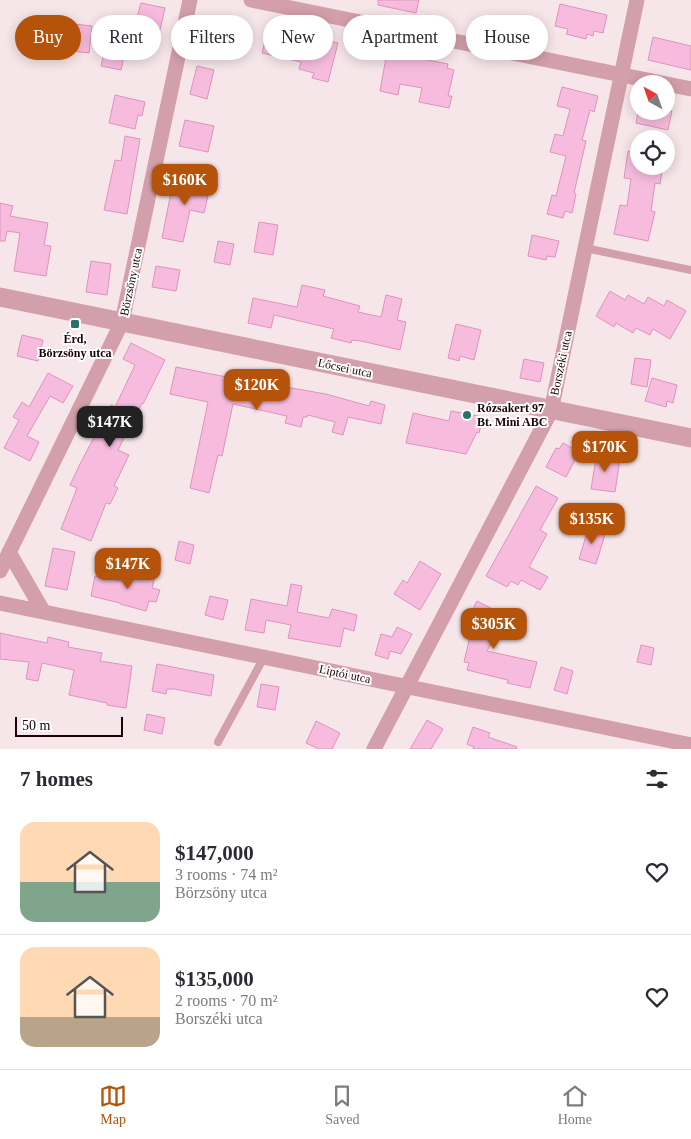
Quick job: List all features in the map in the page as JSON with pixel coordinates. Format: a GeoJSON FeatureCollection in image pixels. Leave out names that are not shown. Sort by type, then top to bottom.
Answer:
{"type":"FeatureCollection","features":[{"type":"Feature","properties":{"kind":"street","name":"Börzsöny utca"},"geometry":{"type":"LineString","coordinates":[[0,571],[122,322],[190,0]]}},
{"type":"Feature","properties":{"kind":"street"},"geometry":{"type":"LineString","coordinates":[[251,0],[691,89]]}},
{"type":"Feature","properties":{"kind":"street","name":"Borszéki utca"},"geometry":{"type":"LineString","coordinates":[[374,749],[551,411],[637,0]]}},
{"type":"Feature","properties":{"kind":"street","name":"Lőcsei utca"},"geometry":{"type":"LineString","coordinates":[[0,297],[551,411],[691,438]]}},
{"type":"Feature","properties":{"kind":"street"},"geometry":{"type":"LineString","coordinates":[[9,552],[44,611]]}},
{"type":"Feature","properties":{"kind":"street","name":"Liptói utca"},"geometry":{"type":"LineString","coordinates":[[0,603],[691,745]]}},
{"type":"Feature","properties":{"kind":"lane"},"geometry":{"type":"LineString","coordinates":[[585,248],[691,270]]}},
{"type":"Feature","properties":{"kind":"lane"},"geometry":{"type":"LineString","coordinates":[[218,742],[264,657]]}},
{"type":"Feature","properties":{"kind":"building"},"geometry":{"type":"Polygon","coordinates":[[[378,0],[419,0],[416,13],[378,5],[378,0]]]}},
{"type":"Feature","properties":{"kind":"building"},"geometry":{"type":"Polygon","coordinates":[[[141,3],[165,8],[161,26],[161,15],[138,15],[141,3]]]}},
{"type":"Feature","properties":{"kind":"building"},"geometry":{"type":"Polygon","coordinates":[[[560,4],[607,15],[603,33],[594,31],[593,36],[587,34],[586,39],[566,34],[568,29],[555,26],[560,4]]]}},
{"type":"Feature","properties":{"kind":"building"},"geometry":{"type":"Polygon","coordinates":[[[81,25],[91,26],[89,53],[81,52],[81,25]]]}},
{"type":"Feature","properties":{"kind":"building"},"geometry":{"type":"Polygon","coordinates":[[[653,37],[691,46],[691,70],[648,60],[653,37]]]}},
{"type":"Feature","properties":{"kind":"building"},"geometry":{"type":"Polygon","coordinates":[[[333,42],[338,43],[328,82],[312,78],[314,73],[299,69],[301,62],[292,60],[333,60],[333,42]]]}},
{"type":"Feature","properties":{"kind":"building"},"geometry":{"type":"Polygon","coordinates":[[[102,60],[123,60],[121,70],[101,66],[102,60]]]}},
{"type":"Feature","properties":{"kind":"building"},"geometry":{"type":"Polygon","coordinates":[[[386,60],[428,60],[448,64],[447,68],[454,70],[448,96],[452,96],[449,108],[419,102],[422,88],[400,84],[398,95],[380,91],[386,60]]]}},
{"type":"Feature","properties":{"kind":"building"},"geometry":{"type":"Polygon","coordinates":[[[197,66],[214,70],[207,99],[190,94],[197,66]]]}},
{"type":"Feature","properties":{"kind":"building"},"geometry":{"type":"Polygon","coordinates":[[[562,87],[598,96],[594,112],[590,110],[582,140],[586,141],[574,193],[576,194],[572,213],[565,211],[563,218],[547,214],[552,195],[556,196],[566,156],[550,152],[555,134],[563,136],[570,109],[557,106],[562,87]]]}},
{"type":"Feature","properties":{"kind":"building"},"geometry":{"type":"Polygon","coordinates":[[[115,95],[145,102],[142,116],[138,115],[135,129],[109,123],[115,95]]]}},
{"type":"Feature","properties":{"kind":"building"},"geometry":{"type":"Polygon","coordinates":[[[185,120],[214,126],[208,152],[179,146],[185,120]]]}},
{"type":"Feature","properties":{"kind":"building"},"geometry":{"type":"Polygon","coordinates":[[[636,120],[670,120],[668,130],[636,123],[636,120]]]}},
{"type":"Feature","properties":{"kind":"building"},"geometry":{"type":"Polygon","coordinates":[[[125,136],[140,139],[127,214],[104,210],[115,160],[121,161],[125,136]]]}},
{"type":"Feature","properties":{"kind":"building"},"geometry":{"type":"Polygon","coordinates":[[[628,151],[630,151],[630,175],[661,175],[660,184],[655,183],[651,211],[655,212],[648,241],[614,234],[620,205],[627,206],[631,179],[624,178],[628,151]]]}},
{"type":"Feature","properties":{"kind":"building"},"geometry":{"type":"Polygon","coordinates":[[[199,176],[212,178],[204,213],[190,210],[183,242],[162,238],[173,182],[184,185],[185,179],[198,182],[199,176]]]}},
{"type":"Feature","properties":{"kind":"building"},"geometry":{"type":"Polygon","coordinates":[[[0,203],[13,206],[10,216],[48,223],[44,245],[51,246],[46,276],[14,271],[20,233],[7,231],[5,241],[0,241],[0,203]]]}},
{"type":"Feature","properties":{"kind":"building"},"geometry":{"type":"Polygon","coordinates":[[[259,222],[278,225],[273,255],[254,252],[259,222]]]}},
{"type":"Feature","properties":{"kind":"building"},"geometry":{"type":"Polygon","coordinates":[[[532,235],[559,241],[555,257],[547,256],[546,260],[528,256],[532,235]]]}},
{"type":"Feature","properties":{"kind":"building"},"geometry":{"type":"Polygon","coordinates":[[[218,241],[234,244],[230,265],[214,262],[218,241]]]}},
{"type":"Feature","properties":{"kind":"building"},"geometry":{"type":"Polygon","coordinates":[[[91,261],[111,264],[107,295],[86,292],[91,261]]]}},
{"type":"Feature","properties":{"kind":"building"},"geometry":{"type":"Polygon","coordinates":[[[156,266],[180,270],[176,291],[152,287],[156,266]]]}},
{"type":"Feature","properties":{"kind":"building"},"geometry":{"type":"Polygon","coordinates":[[[302,285],[325,290],[323,296],[360,306],[358,312],[381,317],[386,295],[402,299],[397,320],[406,322],[400,350],[361,341],[352,340],[351,343],[331,338],[334,329],[274,315],[271,328],[248,323],[253,298],[297,307],[302,285]]]}},
{"type":"Feature","properties":{"kind":"building"},"geometry":{"type":"Polygon","coordinates":[[[610,291],[625,300],[628,295],[644,304],[648,297],[664,306],[667,300],[686,311],[670,339],[653,329],[650,335],[636,328],[633,333],[616,323],[614,327],[596,316],[610,291]]]}},
{"type":"Feature","properties":{"kind":"building"},"geometry":{"type":"Polygon","coordinates":[[[456,324],[481,330],[474,360],[460,356],[459,361],[448,358],[456,324]]]}},
{"type":"Feature","properties":{"kind":"building"},"geometry":{"type":"Polygon","coordinates":[[[22,335],[43,340],[38,361],[17,356],[22,335]]]}},
{"type":"Feature","properties":{"kind":"building"},"geometry":{"type":"Polygon","coordinates":[[[131,343],[165,360],[118,450],[129,455],[114,486],[118,488],[110,504],[106,503],[91,541],[61,529],[77,488],[70,485],[111,405],[115,407],[135,365],[123,359],[131,343]]]}},
{"type":"Feature","properties":{"kind":"building"},"geometry":{"type":"Polygon","coordinates":[[[635,358],[651,360],[647,387],[631,384],[635,358]]]}},
{"type":"Feature","properties":{"kind":"building"},"geometry":{"type":"Polygon","coordinates":[[[524,359],[544,363],[540,382],[520,378],[524,359]]]}},
{"type":"Feature","properties":{"kind":"building"},"geometry":{"type":"Polygon","coordinates":[[[176,367],[257,383],[258,377],[281,383],[280,386],[326,394],[369,406],[371,401],[385,405],[381,424],[348,417],[343,435],[332,432],[335,422],[308,415],[303,417],[301,427],[285,423],[287,416],[233,404],[222,456],[218,455],[209,493],[190,488],[208,402],[170,394],[176,367]]]}},
{"type":"Feature","properties":{"kind":"building"},"geometry":{"type":"Polygon","coordinates":[[[48,373],[73,386],[63,403],[50,396],[27,436],[39,442],[30,461],[4,448],[19,420],[13,417],[22,402],[29,407],[48,373]]]}},
{"type":"Feature","properties":{"kind":"building"},"geometry":{"type":"Polygon","coordinates":[[[652,378],[677,385],[673,403],[667,401],[666,407],[645,401],[652,378]]]}},
{"type":"Feature","properties":{"kind":"building"},"geometry":{"type":"Polygon","coordinates":[[[451,411],[483,417],[479,433],[477,432],[466,454],[406,443],[413,413],[449,421],[451,411]]]}},
{"type":"Feature","properties":{"kind":"building"},"geometry":{"type":"Polygon","coordinates":[[[563,443],[579,452],[566,477],[546,467],[556,448],[559,449],[563,443]]]}},
{"type":"Feature","properties":{"kind":"building"},"geometry":{"type":"Polygon","coordinates":[[[597,452],[611,454],[611,458],[620,459],[615,492],[591,489],[597,452]]]}},
{"type":"Feature","properties":{"kind":"building"},"geometry":{"type":"Polygon","coordinates":[[[536,486],[558,498],[540,530],[547,534],[529,567],[548,577],[540,590],[521,580],[518,585],[511,581],[507,587],[486,576],[536,486]]]}},
{"type":"Feature","properties":{"kind":"building"},"geometry":{"type":"Polygon","coordinates":[[[589,526],[606,531],[596,564],[579,559],[589,526]]]}},
{"type":"Feature","properties":{"kind":"building"},"geometry":{"type":"Polygon","coordinates":[[[179,541],[194,545],[190,564],[175,560],[179,541]]]}},
{"type":"Feature","properties":{"kind":"building"},"geometry":{"type":"Polygon","coordinates":[[[53,548],[75,552],[67,590],[45,586],[53,548]]]}},
{"type":"Feature","properties":{"kind":"building"},"geometry":{"type":"Polygon","coordinates":[[[420,561],[441,574],[420,610],[394,594],[403,580],[407,583],[420,561]]]}},
{"type":"Feature","properties":{"kind":"building"},"geometry":{"type":"Polygon","coordinates":[[[129,569],[155,576],[152,588],[160,590],[156,602],[149,601],[146,611],[91,596],[95,576],[126,582],[129,569]]]}},
{"type":"Feature","properties":{"kind":"building"},"geometry":{"type":"Polygon","coordinates":[[[291,584],[302,586],[297,612],[329,618],[332,609],[357,615],[354,631],[344,628],[340,647],[288,638],[291,625],[266,620],[264,633],[245,630],[251,599],[287,606],[291,584]]]}},
{"type":"Feature","properties":{"kind":"building"},"geometry":{"type":"Polygon","coordinates":[[[210,596],[228,600],[223,620],[205,615],[210,596]]]}},
{"type":"Feature","properties":{"kind":"building"},"geometry":{"type":"Polygon","coordinates":[[[477,601],[506,616],[487,651],[537,662],[530,688],[507,683],[508,680],[467,670],[469,663],[464,662],[472,628],[465,624],[477,601]]]}},
{"type":"Feature","properties":{"kind":"building"},"geometry":{"type":"Polygon","coordinates":[[[397,627],[412,634],[401,654],[390,651],[388,659],[375,655],[381,634],[392,637],[397,627]]]}},
{"type":"Feature","properties":{"kind":"building"},"geometry":{"type":"Polygon","coordinates":[[[0,633],[47,643],[48,637],[69,642],[68,647],[102,653],[100,661],[132,666],[126,708],[69,695],[74,670],[42,663],[38,681],[26,679],[29,662],[0,659],[0,633]]]}},
{"type":"Feature","properties":{"kind":"building"},"geometry":{"type":"Polygon","coordinates":[[[641,645],[654,648],[651,665],[637,662],[641,645]]]}},
{"type":"Feature","properties":{"kind":"building"},"geometry":{"type":"Polygon","coordinates":[[[157,664],[214,675],[211,696],[174,689],[167,689],[166,694],[152,691],[157,664]]]}},
{"type":"Feature","properties":{"kind":"building"},"geometry":{"type":"Polygon","coordinates":[[[561,667],[573,671],[567,694],[554,690],[561,667]]]}},
{"type":"Feature","properties":{"kind":"building"},"geometry":{"type":"Polygon","coordinates":[[[261,684],[279,687],[275,710],[257,707],[261,684]]]}},
{"type":"Feature","properties":{"kind":"building"},"geometry":{"type":"Polygon","coordinates":[[[147,714],[165,718],[162,734],[144,730],[147,714]]]}},
{"type":"Feature","properties":{"kind":"building"},"geometry":{"type":"Polygon","coordinates":[[[427,720],[443,729],[431,749],[410,749],[427,720]]]}},
{"type":"Feature","properties":{"kind":"building"},"geometry":{"type":"Polygon","coordinates":[[[316,721],[340,733],[332,749],[319,749],[306,743],[316,721]]]}},
{"type":"Feature","properties":{"kind":"building"},"geometry":{"type":"Polygon","coordinates":[[[473,727],[490,733],[488,737],[517,747],[516,749],[473,749],[474,747],[467,744],[473,727]]]}},
{"type":"Feature","properties":{"kind":"place","name":"Érd, Börzsöny utca"},"geometry":{"type":"Point","coordinates":[75,324]}},
{"type":"Feature","properties":{"kind":"place","name":"Rózsakert 97 Bt. Mini ABC"},"geometry":{"type":"Point","coordinates":[467,415]}}]}
